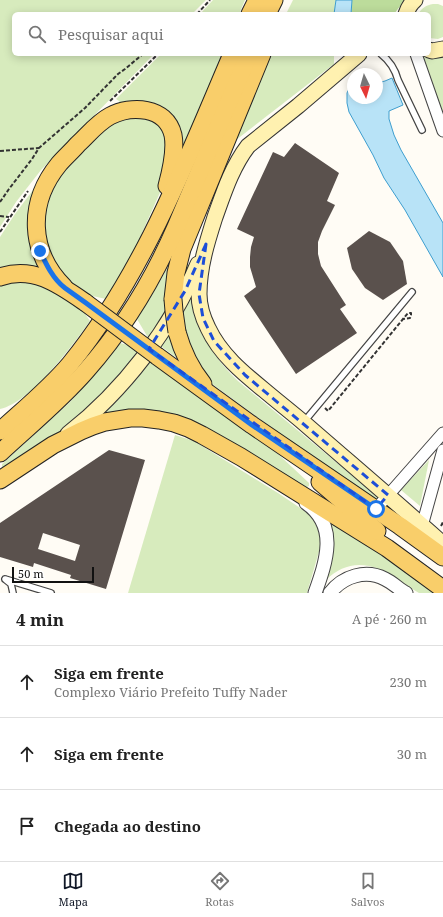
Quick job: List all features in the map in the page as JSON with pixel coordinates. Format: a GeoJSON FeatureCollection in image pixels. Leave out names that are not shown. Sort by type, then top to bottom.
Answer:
{"type":"FeatureCollection","features":[{"type":"Feature","properties":{"kind":"main road"},"geometry":{"type":"LineString","coordinates":[[251,12],[257,0]]}},
{"type":"Feature","properties":{"kind":"main road"},"geometry":{"type":"LineString","coordinates":[[268,12],[274,0]]}},
{"type":"Feature","properties":{"kind":"main road"},"geometry":{"type":"LineString","coordinates":[[279,12],[284,0]]}},
{"type":"Feature","properties":{"kind":"main road"},"geometry":{"type":"LineString","coordinates":[[431,50],[443,49]]}},
{"type":"Feature","properties":{"kind":"main road"},"geometry":{"type":"LineString","coordinates":[[0,431],[68,366],[105,316],[136,265],[173,192],[231,56]]}},
{"type":"Feature","properties":{"kind":"main road"},"geometry":{"type":"LineString","coordinates":[[0,453],[66,393],[86,372],[105,349],[137,303],[164,255],[248,56]]}},
{"type":"Feature","properties":{"kind":"main road"},"geometry":{"type":"LineString","coordinates":[[218,400],[201,382],[183,348],[174,311],[173,299],[176,273],[182,249],[261,56]]}},
{"type":"Feature","properties":{"kind":"main road"},"geometry":{"type":"LineString","coordinates":[[0,480],[73,430],[124,380],[144,356],[173,313],[194,273],[236,163],[249,145],[357,56]]}},
{"type":"Feature","properties":{"kind":"main road"},"geometry":{"type":"LineString","coordinates":[[148,242],[169,179],[173,156],[173,135],[167,122],[156,113],[149,111],[125,111],[109,117],[95,127],[59,164],[41,196],[36,218],[36,229],[40,251],[47,266],[56,279],[64,287],[252,425],[376,509],[443,557]]}},
{"type":"Feature","properties":{"kind":"main road"},"geometry":{"type":"LineString","coordinates":[[206,244],[200,278],[199,294],[200,306],[214,341],[246,375],[443,544]]}},
{"type":"Feature","properties":{"kind":"main road"},"geometry":{"type":"LineString","coordinates":[[0,277],[12,274],[26,274],[48,279],[64,287]]}},
{"type":"Feature","properties":{"kind":"main road"},"geometry":{"type":"LineString","coordinates":[[0,413],[21,404],[54,380]]}},
{"type":"Feature","properties":{"kind":"main road"},"geometry":{"type":"LineString","coordinates":[[53,445],[81,431],[105,422],[124,419],[144,418],[159,420],[188,428],[241,457],[387,548],[443,588]]}},
{"type":"Feature","properties":{"kind":"main road"},"geometry":{"type":"LineString","coordinates":[[252,425],[443,588]]}},
{"type":"Feature","properties":{"kind":"street"},"geometry":{"type":"LineString","coordinates":[[417,56],[443,131]]}},
{"type":"Feature","properties":{"kind":"street"},"geometry":{"type":"LineString","coordinates":[[376,509],[443,433]]}},
{"type":"Feature","properties":{"kind":"street"},"geometry":{"type":"LineString","coordinates":[[422,526],[443,450]]}},
{"type":"Feature","properties":{"kind":"street"},"geometry":{"type":"LineString","coordinates":[[241,457],[310,506],[324,523],[327,534],[326,558],[315,593]]}},
{"type":"Feature","properties":{"kind":"street"},"geometry":{"type":"LineString","coordinates":[[330,593],[338,584],[348,578],[361,575],[372,575],[385,579],[406,593]]}},
{"type":"Feature","properties":{"kind":"lane"},"geometry":{"type":"LineString","coordinates":[[384,56],[391,63],[396,72],[398,80],[422,130]]}},
{"type":"Feature","properties":{"kind":"lane"},"geometry":{"type":"LineString","coordinates":[[303,423],[412,292]]}},
{"type":"Feature","properties":{"kind":"lane"},"geometry":{"type":"LineString","coordinates":[[13,593],[11,584],[5,579],[51,593]]}},
{"type":"Feature","properties":{"kind":"path"},"geometry":{"type":"LineString","coordinates":[[199,12],[210,0]]}},
{"type":"Feature","properties":{"kind":"path"},"geometry":{"type":"LineString","coordinates":[[0,202],[39,148],[86,108],[118,74],[125,70],[141,56]]}},
{"type":"Feature","properties":{"kind":"path"},"geometry":{"type":"LineString","coordinates":[[0,151],[39,148]]}},
{"type":"Feature","properties":{"kind":"path"},"geometry":{"type":"LineString","coordinates":[[0,216],[9,217]]}},
{"type":"Feature","properties":{"kind":"path"},"geometry":{"type":"LineString","coordinates":[[319,403],[328,410],[403,319]]}},
{"type":"Feature","properties":{"kind":"highlighted area"},"geometry":{"type":"Polygon","coordinates":[[[206,244],[199,294],[203,318],[214,341],[245,375],[388,495],[376,509],[149,349],[185,291],[206,244]]]}},
{"type":"Feature","properties":{"kind":"green space"},"geometry":{"type":"Polygon","coordinates":[[[0,0],[206,0],[194,12],[12,12],[12,56],[152,56],[41,170],[16,202],[0,227],[0,0]]]}},
{"type":"Feature","properties":{"kind":"green space"},"geometry":{"type":"Polygon","coordinates":[[[213,0],[245,0],[240,12],[202,12],[213,0]]]}},
{"type":"Feature","properties":{"kind":"green space"},"geometry":{"type":"Polygon","coordinates":[[[293,0],[336,0],[334,12],[287,12],[293,0]]]}},
{"type":"Feature","properties":{"kind":"green space"},"geometry":{"type":"Polygon","coordinates":[[[352,0],[405,0],[396,12],[351,12],[352,0]]]}},
{"type":"Feature","properties":{"kind":"green space"},"geometry":{"type":"Polygon","coordinates":[[[438,4],[443,6],[443,37],[438,39],[431,38],[431,12],[420,12],[428,5],[438,4]]]}},
{"type":"Feature","properties":{"kind":"green space"},"geometry":{"type":"Polygon","coordinates":[[[443,55],[443,116],[423,56],[443,55]]]}},
{"type":"Feature","properties":{"kind":"green space"},"geometry":{"type":"Polygon","coordinates":[[[159,56],[221,56],[185,145],[182,146],[178,128],[120,105],[119,101],[116,99],[159,56]]]}},
{"type":"Feature","properties":{"kind":"green space"},"geometry":{"type":"Polygon","coordinates":[[[266,56],[334,56],[334,64],[236,140],[266,56]]]}},
{"type":"Feature","properties":{"kind":"green space"},"geometry":{"type":"Polygon","coordinates":[[[126,116],[155,119],[167,137],[162,188],[130,260],[106,299],[88,295],[68,283],[56,270],[42,233],[49,187],[101,128],[126,116]]]}},
{"type":"Feature","properties":{"kind":"green space"},"geometry":{"type":"Polygon","coordinates":[[[52,166],[45,176],[40,268],[0,270],[0,237],[15,214],[52,166]]]}},
{"type":"Feature","properties":{"kind":"green space"},"geometry":{"type":"Polygon","coordinates":[[[188,251],[190,288],[198,322],[214,353],[225,367],[238,381],[423,534],[421,536],[147,336],[137,319],[171,262],[188,251]]]}},
{"type":"Feature","properties":{"kind":"green space"},"geometry":{"type":"Polygon","coordinates":[[[37,281],[81,308],[90,321],[62,358],[37,385],[25,396],[0,409],[0,282],[37,281]]]}},
{"type":"Feature","properties":{"kind":"green space"},"geometry":{"type":"Polygon","coordinates":[[[120,343],[139,348],[277,453],[309,483],[309,486],[305,487],[201,425],[190,420],[154,411],[4,468],[2,467],[2,464],[70,402],[104,364],[120,343]]]}},
{"type":"Feature","properties":{"kind":"green space"},"geometry":{"type":"Polygon","coordinates":[[[175,435],[194,441],[309,514],[314,520],[318,529],[320,548],[307,593],[128,593],[175,435]]]}},
{"type":"Feature","properties":{"kind":"green space"},"geometry":{"type":"Polygon","coordinates":[[[429,460],[420,506],[401,490],[429,460]]]}},
{"type":"Feature","properties":{"kind":"green space"},"geometry":{"type":"Polygon","coordinates":[[[329,518],[367,540],[433,593],[419,593],[379,569],[364,565],[344,568],[326,580],[332,532],[329,518]]]}},
{"type":"Feature","properties":{"kind":"water"},"geometry":{"type":"Polygon","coordinates":[[[336,0],[352,0],[351,12],[334,12],[336,0]]]}},
{"type":"Feature","properties":{"kind":"water"},"geometry":{"type":"Polygon","coordinates":[[[392,78],[403,105],[389,111],[389,119],[394,135],[443,223],[443,277],[405,210],[384,178],[349,112],[347,104],[383,104],[383,82],[392,78]]]}},
{"type":"Feature","properties":{"kind":"building"},"geometry":{"type":"Polygon","coordinates":[[[295,143],[339,173],[327,201],[335,205],[318,242],[318,254],[321,266],[346,305],[340,309],[357,333],[296,374],[244,296],[256,287],[250,267],[251,247],[254,237],[237,229],[273,152],[284,157],[295,143]]]}},
{"type":"Feature","properties":{"kind":"building"},"geometry":{"type":"Polygon","coordinates":[[[369,231],[390,242],[403,261],[407,284],[383,300],[365,288],[352,269],[347,248],[369,231]]]}},
{"type":"Feature","properties":{"kind":"building"},"geometry":{"type":"Polygon","coordinates":[[[109,450],[145,460],[106,589],[70,578],[71,575],[34,563],[33,567],[0,557],[0,523],[109,450]],[[43,533],[38,549],[75,561],[80,545],[43,533]]]}},
{"type":"Feature","properties":{"kind":"route"},"geometry":{"type":"LineString","coordinates":[[40,251],[49,270],[64,287],[252,425],[376,509]]}}]}
